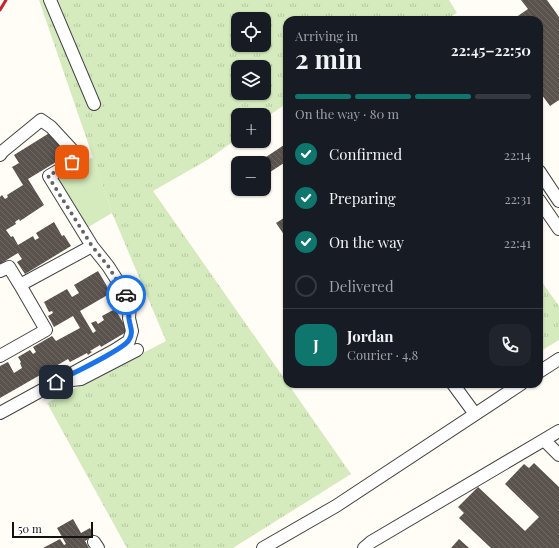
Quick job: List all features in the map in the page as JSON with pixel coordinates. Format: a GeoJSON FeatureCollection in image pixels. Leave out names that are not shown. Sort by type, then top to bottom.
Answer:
{"type":"FeatureCollection","features":[{"type":"Feature","properties":{"kind":"street"},"geometry":{"type":"LineString","coordinates":[[50,0],[94,104]]}},
{"type":"Feature","properties":{"kind":"street"},"geometry":{"type":"LineString","coordinates":[[0,155],[41,120],[51,127],[76,154],[73,162],[48,176],[92,246],[108,266],[124,291],[130,305],[129,318],[132,331],[128,341],[115,350],[0,413]]}},
{"type":"Feature","properties":{"kind":"street"},"geometry":{"type":"LineString","coordinates":[[543,177],[559,201]]}},
{"type":"Feature","properties":{"kind":"street"},"geometry":{"type":"LineString","coordinates":[[543,206],[559,229]]}},
{"type":"Feature","properties":{"kind":"street"},"geometry":{"type":"LineString","coordinates":[[20,285],[92,246]]}},
{"type":"Feature","properties":{"kind":"street"},"geometry":{"type":"LineString","coordinates":[[0,272],[9,267],[46,330],[0,356]]}},
{"type":"Feature","properties":{"kind":"street"},"geometry":{"type":"LineString","coordinates":[[56,382],[82,379],[137,350]]}},
{"type":"Feature","properties":{"kind":"street"},"geometry":{"type":"LineString","coordinates":[[543,369],[559,359]]}},
{"type":"Feature","properties":{"kind":"street"},"geometry":{"type":"LineString","coordinates":[[456,388],[475,414]]}},
{"type":"Feature","properties":{"kind":"street"},"geometry":{"type":"LineString","coordinates":[[264,548],[336,506],[515,388]]}},
{"type":"Feature","properties":{"kind":"street"},"geometry":{"type":"LineString","coordinates":[[371,546],[559,431]]}},
{"type":"Feature","properties":{"kind":"street"},"geometry":{"type":"LineString","coordinates":[[544,440],[559,455]]}},
{"type":"Feature","properties":{"kind":"green space"},"geometry":{"type":"Polygon","coordinates":[[[39,0],[449,0],[457,13],[451,16],[283,16],[283,106],[271,114],[271,108],[231,108],[231,143],[209,159],[153,191],[283,377],[283,388],[291,388],[351,474],[233,548],[127,548],[47,403],[166,341],[112,213],[39,0]]]}},
{"type":"Feature","properties":{"kind":"green space"},"geometry":{"type":"Polygon","coordinates":[[[93,157],[112,213],[87,228],[57,177],[93,157]]]}},
{"type":"Feature","properties":{"kind":"green space"},"geometry":{"type":"Polygon","coordinates":[[[543,284],[559,306],[559,340],[543,350],[543,284]]]}},
{"type":"Feature","properties":{"kind":"building"},"geometry":{"type":"Polygon","coordinates":[[[521,0],[547,0],[559,17],[559,100],[550,106],[543,96],[543,16],[518,16],[528,9],[521,0]]]}},
{"type":"Feature","properties":{"kind":"building"},"geometry":{"type":"Polygon","coordinates":[[[51,132],[66,156],[28,179],[44,205],[20,221],[19,219],[15,222],[16,224],[6,230],[11,237],[13,236],[18,245],[33,236],[35,240],[39,238],[36,233],[54,222],[62,236],[64,235],[71,246],[25,274],[17,262],[22,259],[18,253],[0,264],[0,197],[2,195],[5,199],[8,197],[7,195],[23,185],[12,167],[19,163],[14,155],[51,132]]]}},
{"type":"Feature","properties":{"kind":"building"},"geometry":{"type":"Polygon","coordinates":[[[283,146],[283,164],[271,171],[271,156],[268,156],[283,146]]]}},
{"type":"Feature","properties":{"kind":"building"},"geometry":{"type":"Polygon","coordinates":[[[283,219],[283,233],[276,223],[283,219]]]}},
{"type":"Feature","properties":{"kind":"building"},"geometry":{"type":"Polygon","coordinates":[[[98,271],[111,293],[80,311],[93,333],[96,331],[91,323],[96,321],[98,324],[104,320],[102,316],[115,309],[128,331],[101,347],[100,345],[90,351],[92,352],[88,355],[87,353],[70,362],[68,359],[0,398],[0,366],[8,362],[14,373],[22,368],[18,357],[30,350],[33,354],[36,352],[33,347],[52,336],[56,341],[80,328],[73,316],[54,327],[48,316],[53,313],[52,311],[49,312],[44,302],[67,289],[72,297],[79,293],[74,285],[98,271]]]}},
{"type":"Feature","properties":{"kind":"building"},"geometry":{"type":"Polygon","coordinates":[[[534,463],[559,487],[559,548],[491,548],[459,518],[464,513],[458,507],[478,487],[525,531],[539,517],[505,484],[524,464],[529,468],[534,463]]]}},
{"type":"Feature","properties":{"kind":"building"},"geometry":{"type":"Polygon","coordinates":[[[73,519],[81,533],[90,528],[94,536],[85,541],[89,548],[43,548],[60,539],[64,545],[66,544],[57,528],[73,519]]]}},
{"type":"Feature","properties":{"kind":"building"},"geometry":{"type":"Polygon","coordinates":[[[459,539],[469,548],[451,548],[459,539]]]}},
{"type":"Feature","properties":{"kind":"railway"},"geometry":{"type":"LineString","coordinates":[[0,10],[6,0]]}},
{"type":"Feature","properties":{"kind":"way so far"},"geometry":{"type":"LineString","coordinates":[[72,162],[48,176],[92,246],[108,266],[126,295]]}},
{"type":"Feature","properties":{"kind":"route"},"geometry":{"type":"LineString","coordinates":[[56,382],[115,350],[128,341],[132,331],[129,318],[130,305],[126,295]]}}]}
